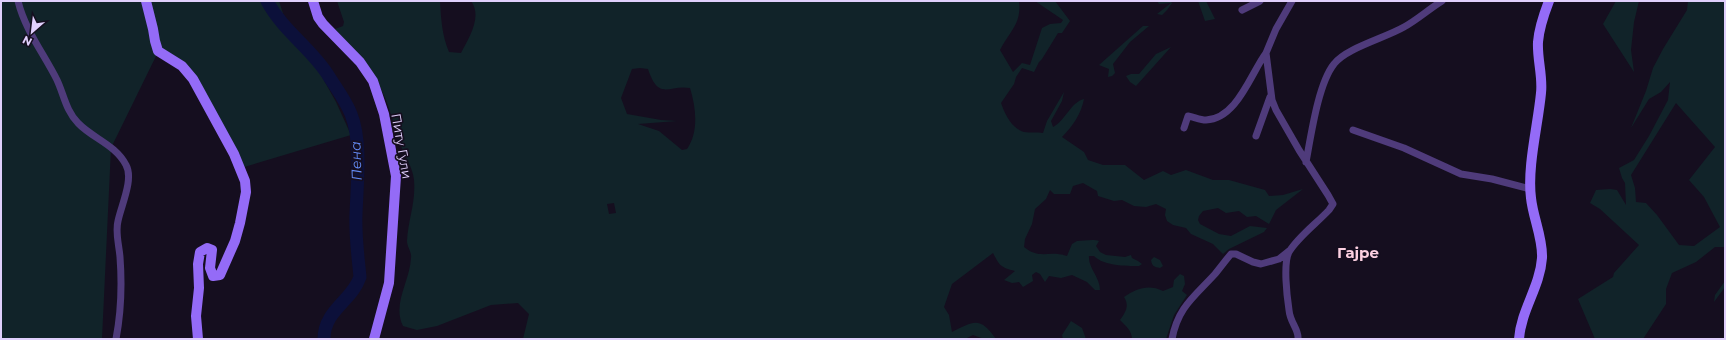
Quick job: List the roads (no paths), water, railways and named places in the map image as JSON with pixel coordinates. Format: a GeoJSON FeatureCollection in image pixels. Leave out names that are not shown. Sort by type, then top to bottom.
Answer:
{"type":"FeatureCollection","features":[{"type":"Feature","properties":{"kind":"street"},"geometry":{"type":"LineString","coordinates":[[18,1],[23,18],[57,81],[70,114],[86,131],[109,146],[127,166],[128,175],[126,194],[117,222],[120,257],[120,300],[116,339]]}},
{"type":"Feature","properties":{"kind":"street"},"geometry":{"type":"LineString","coordinates":[[146,1],[158,51],[182,66],[193,79],[234,154],[245,181],[245,197],[240,223],[235,241],[220,275],[213,276],[210,268],[212,250],[207,248],[200,252],[198,264],[199,288],[196,316],[198,339]]}},
{"type":"Feature","properties":{"kind":"street","name":"Питу Гули"},"geometry":{"type":"LineString","coordinates":[[313,1],[318,17],[323,24],[360,62],[373,81],[381,100],[396,176],[389,283],[374,339]]}},
{"type":"Feature","properties":{"kind":"street"},"geometry":{"type":"LineString","coordinates":[[1242,10],[1260,1]]}},
{"type":"Feature","properties":{"kind":"street"},"geometry":{"type":"LineString","coordinates":[[1184,128],[1188,116],[1208,120],[1224,114],[1247,86],[1257,65],[1266,53],[1276,29],[1292,1]]}},
{"type":"Feature","properties":{"kind":"street"},"geometry":{"type":"LineString","coordinates":[[1306,162],[1321,95],[1330,70],[1336,61],[1346,54],[1403,27],[1442,1]]}},
{"type":"Feature","properties":{"kind":"street"},"geometry":{"type":"LineString","coordinates":[[1519,339],[1520,327],[1538,277],[1542,258],[1541,243],[1531,198],[1530,169],[1541,91],[1538,42],[1540,28],[1549,1]]}},
{"type":"Feature","properties":{"kind":"street"},"geometry":{"type":"LineString","coordinates":[[1172,339],[1186,304],[1215,274],[1231,254],[1236,254],[1261,264],[1277,260],[1289,251],[1330,210],[1333,204],[1306,162],[1276,110],[1271,94],[1266,53]]}},
{"type":"Feature","properties":{"kind":"street"},"geometry":{"type":"LineString","coordinates":[[1256,136],[1271,94]]}},
{"type":"Feature","properties":{"kind":"street"},"geometry":{"type":"LineString","coordinates":[[1353,130],[1404,148],[1462,174],[1492,179],[1530,189]]}},
{"type":"Feature","properties":{"kind":"street"},"geometry":{"type":"LineString","coordinates":[[1289,251],[1287,260],[1288,303],[1290,318],[1297,331],[1298,339]]}},
{"type":"Feature","properties":{"kind":"waterway","name":"Пена"},"geometry":{"type":"LineString","coordinates":[[267,1],[281,21],[314,56],[344,99],[351,114],[357,137],[358,163],[356,230],[360,277],[351,293],[328,320],[324,339]]}},
{"type":"Feature","properties":{"kind":"district","name":"Гајре"},"geometry":{"type":"Point","coordinates":[1358,253]}}]}
